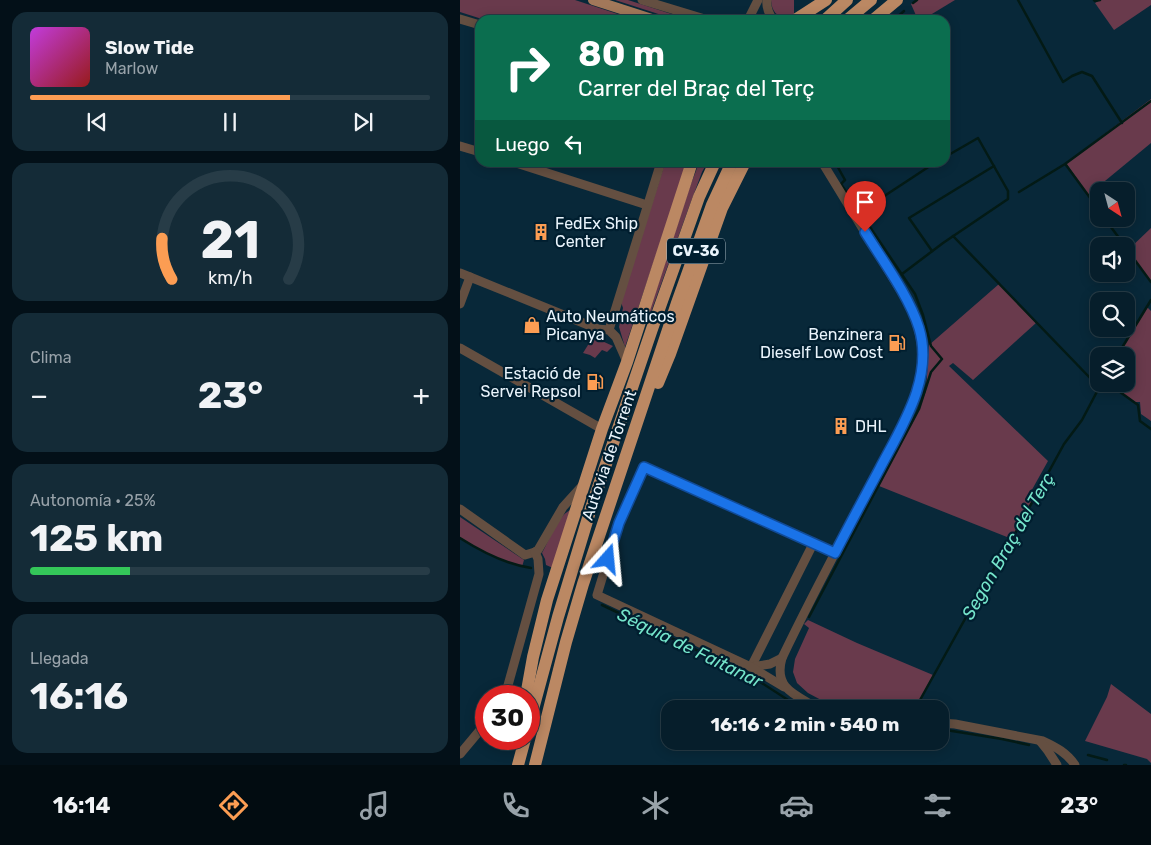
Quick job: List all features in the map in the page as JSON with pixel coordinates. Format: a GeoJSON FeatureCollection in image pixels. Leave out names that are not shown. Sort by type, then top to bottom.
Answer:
{"type":"FeatureCollection","features":[{"type":"Feature","properties":{"kind":"highway"},"geometry":{"type":"LineString","coordinates":[[803,15],[826,0]]}},
{"type":"Feature","properties":{"kind":"highway"},"geometry":{"type":"LineString","coordinates":[[830,15],[847,0]]}},
{"type":"Feature","properties":{"kind":"highway"},"geometry":{"type":"LineString","coordinates":[[853,15],[871,0]]}},
{"type":"Feature","properties":{"kind":"highway"},"geometry":{"type":"LineString","coordinates":[[879,15],[897,0]]}},
{"type":"Feature","properties":{"kind":"highway"},"geometry":{"type":"LineString","coordinates":[[528,685],[547,600],[602,429],[627,362],[690,167]]}},
{"type":"Feature","properties":{"kind":"highway","name":"Autovia de Torrent"},"geometry":{"type":"LineString","coordinates":[[540,685],[590,508],[699,197],[713,167]]}},
{"type":"Feature","properties":{"kind":"highway","name":"Autovia de Torrent"},"geometry":{"type":"LineString","coordinates":[[535,765],[566,642],[610,501],[712,205],[730,167]]}},
{"type":"Feature","properties":{"kind":"highway"},"geometry":{"type":"LineString","coordinates":[[610,501],[670,354],[722,208],[742,167]]}},
{"type":"Feature","properties":{"kind":"highway"},"geometry":{"type":"LineString","coordinates":[[512,765],[515,750]]}},
{"type":"Feature","properties":{"kind":"highway"},"geometry":{"type":"LineString","coordinates":[[518,765],[522,750]]}},
{"type":"Feature","properties":{"kind":"main road"},"geometry":{"type":"LineString","coordinates":[[593,0],[638,15]]}},
{"type":"Feature","properties":{"kind":"street"},"geometry":{"type":"LineString","coordinates":[[642,0],[657,2],[694,15]]}},
{"type":"Feature","properties":{"kind":"street"},"geometry":{"type":"LineString","coordinates":[[750,15],[758,0]]}},
{"type":"Feature","properties":{"kind":"street"},"geometry":{"type":"LineString","coordinates":[[767,0],[770,15]]}},
{"type":"Feature","properties":{"kind":"street"},"geometry":{"type":"LineString","coordinates":[[460,18],[475,23]]}},
{"type":"Feature","properties":{"kind":"street"},"geometry":{"type":"LineString","coordinates":[[460,146],[475,150]]}},
{"type":"Feature","properties":{"kind":"street"},"geometry":{"type":"LineString","coordinates":[[529,167],[647,205]]}},
{"type":"Feature","properties":{"kind":"street"},"geometry":{"type":"LineString","coordinates":[[608,330],[659,167]]}},
{"type":"Feature","properties":{"kind":"street"},"geometry":{"type":"LineString","coordinates":[[787,689],[779,675],[782,658],[909,414],[920,381],[922,353],[920,330],[910,306],[825,167]]}},
{"type":"Feature","properties":{"kind":"street"},"geometry":{"type":"LineString","coordinates":[[460,274],[598,329],[608,330],[616,337],[627,362]]}},
{"type":"Feature","properties":{"kind":"street"},"geometry":{"type":"LineString","coordinates":[[460,304],[470,277]]}},
{"type":"Feature","properties":{"kind":"street"},"geometry":{"type":"LineString","coordinates":[[460,348],[602,429]]}},
{"type":"Feature","properties":{"kind":"street"},"geometry":{"type":"LineString","coordinates":[[805,700],[751,667],[597,595],[619,523],[644,467],[835,553]]}},
{"type":"Feature","properties":{"kind":"street"},"geometry":{"type":"LineString","coordinates":[[460,509],[525,555],[538,550],[562,507],[586,483]]}},
{"type":"Feature","properties":{"kind":"street"},"geometry":{"type":"LineString","coordinates":[[751,667],[814,542]]}},
{"type":"Feature","properties":{"kind":"street"},"geometry":{"type":"LineString","coordinates":[[508,685],[539,574],[538,559],[534,552]]}},
{"type":"Feature","properties":{"kind":"street"},"geometry":{"type":"LineString","coordinates":[[751,667],[770,664],[782,658]]}},
{"type":"Feature","properties":{"kind":"street"},"geometry":{"type":"LineString","coordinates":[[949,724],[1040,740],[1065,753],[1075,765]]}},
{"type":"Feature","properties":{"kind":"street"},"geometry":{"type":"LineString","coordinates":[[460,754],[475,736]]}},
{"type":"Feature","properties":{"kind":"street"},"geometry":{"type":"LineString","coordinates":[[1040,740],[1057,765]]}},
{"type":"Feature","properties":{"kind":"shaded area"},"geometry":{"type":"Polygon","coordinates":[[[460,0],[575,0],[621,15],[475,15],[475,17],[460,12],[460,0]]]}},
{"type":"Feature","properties":{"kind":"shaded area"},"geometry":{"type":"Polygon","coordinates":[[[615,0],[628,0],[674,15],[662,15],[615,0]]]}},
{"type":"Feature","properties":{"kind":"shaded area"},"geometry":{"type":"Polygon","coordinates":[[[771,0],[794,0],[794,15],[778,15],[771,0]]]}},
{"type":"Feature","properties":{"kind":"shaded area"},"geometry":{"type":"Polygon","coordinates":[[[916,0],[955,0],[930,15],[916,15],[911,4],[916,0]]]}},
{"type":"Feature","properties":{"kind":"shaded area"},"geometry":{"type":"Polygon","coordinates":[[[1100,0],[1151,0],[1151,5],[1114,30],[1095,3],[1100,0]]]}},
{"type":"Feature","properties":{"kind":"shaded area"},"geometry":{"type":"Polygon","coordinates":[[[1151,99],[1151,143],[1104,182],[1090,182],[1090,193],[1088,195],[1066,163],[1151,99]]]}},
{"type":"Feature","properties":{"kind":"shaded area"},"geometry":{"type":"Polygon","coordinates":[[[664,167],[686,167],[625,347],[619,327],[623,308],[621,302],[664,167]]]}},
{"type":"Feature","properties":{"kind":"shaded area"},"geometry":{"type":"Polygon","coordinates":[[[697,167],[705,167],[650,315],[648,315],[697,167]]]}},
{"type":"Feature","properties":{"kind":"shaded area"},"geometry":{"type":"Polygon","coordinates":[[[1151,228],[1151,283],[1135,262],[1135,243],[1151,228]]]}},
{"type":"Feature","properties":{"kind":"shaded area"},"geometry":{"type":"Polygon","coordinates":[[[999,284],[1036,323],[973,380],[953,363],[949,366],[1048,461],[1029,495],[1035,497],[1012,539],[879,486],[916,416],[926,391],[929,345],[999,284]]]}},
{"type":"Feature","properties":{"kind":"shaded area"},"geometry":{"type":"Polygon","coordinates":[[[1147,307],[1151,311],[1151,421],[1141,414],[1140,402],[1135,402],[1121,392],[1135,392],[1135,347],[1123,347],[1129,337],[1135,337],[1135,327],[1147,307]]]}},
{"type":"Feature","properties":{"kind":"shaded area"},"geometry":{"type":"Polygon","coordinates":[[[593,337],[613,346],[607,352],[602,350],[595,358],[583,353],[593,337]]]}},
{"type":"Feature","properties":{"kind":"shaded area"},"geometry":{"type":"Polygon","coordinates":[[[570,510],[553,568],[546,565],[542,553],[557,523],[570,510]]]}},
{"type":"Feature","properties":{"kind":"shaded area"},"geometry":{"type":"Polygon","coordinates":[[[460,517],[524,560],[522,567],[490,555],[460,538],[460,517]]]}},
{"type":"Feature","properties":{"kind":"shaded area"},"geometry":{"type":"Polygon","coordinates":[[[808,620],[933,675],[920,700],[821,700],[808,693],[797,683],[793,672],[795,659],[809,628],[804,624],[808,620]]]}},
{"type":"Feature","properties":{"kind":"shaded area"},"geometry":{"type":"Polygon","coordinates":[[[1111,684],[1151,714],[1151,763],[1147,759],[1085,741],[1107,697],[1111,684]]]}},
{"type":"Feature","properties":{"kind":"waterway"},"geometry":{"type":"LineString","coordinates":[[913,3],[917,0]]}},
{"type":"Feature","properties":{"kind":"waterway"},"geometry":{"type":"LineString","coordinates":[[1018,0],[1063,82],[1082,72],[1092,76],[1122,123]]}},
{"type":"Feature","properties":{"kind":"waterway"},"geometry":{"type":"LineString","coordinates":[[1094,0],[1100,0]]}},
{"type":"Feature","properties":{"kind":"waterway"},"geometry":{"type":"LineString","coordinates":[[900,15],[904,11]]}},
{"type":"Feature","properties":{"kind":"waterway"},"geometry":{"type":"LineString","coordinates":[[1019,192],[1065,164],[1151,101]]}},
{"type":"Feature","properties":{"kind":"waterway"},"geometry":{"type":"LineString","coordinates":[[902,274],[943,243],[1008,199],[1008,191],[978,138],[950,154]]}},
{"type":"Feature","properties":{"kind":"waterway"},"geometry":{"type":"LineString","coordinates":[[1066,165],[1090,198]]}},
{"type":"Feature","properties":{"kind":"waterway"},"geometry":{"type":"LineString","coordinates":[[932,251],[909,218],[994,166]]}},
{"type":"Feature","properties":{"kind":"waterway"},"geometry":{"type":"LineString","coordinates":[[809,617],[919,409],[931,372],[942,359],[931,346],[915,294],[841,184],[845,180],[838,167]]}},
{"type":"Feature","properties":{"kind":"waterway"},"geometry":{"type":"LineString","coordinates":[[860,212],[928,167]]}},
{"type":"Feature","properties":{"kind":"waterway"},"geometry":{"type":"LineString","coordinates":[[1112,228],[1118,237]]}},
{"type":"Feature","properties":{"kind":"waterway"},"geometry":{"type":"LineString","coordinates":[[953,236],[1090,378]]}},
{"type":"Feature","properties":{"kind":"waterway"},"geometry":{"type":"LineString","coordinates":[[1135,260],[1151,282]]}},
{"type":"Feature","properties":{"kind":"waterway","name":"Segon Braç del Terç"},"geometry":{"type":"LineString","coordinates":[[1122,347],[1151,300]]}},
{"type":"Feature","properties":{"kind":"waterway","name":"Segon Braç del Terç"},"geometry":{"type":"LineString","coordinates":[[920,700],[1064,444],[1082,420],[1097,392]]}},
{"type":"Feature","properties":{"kind":"waterway"},"geometry":{"type":"LineString","coordinates":[[1120,392],[1138,405],[1140,421],[1151,429]]}},
{"type":"Feature","properties":{"kind":"waterway","name":"Séquia de Faitanar"},"geometry":{"type":"LineString","coordinates":[[460,538],[494,557],[512,564],[531,568]]}},
{"type":"Feature","properties":{"kind":"waterway","name":"Séquia de Faitanar"},"geometry":{"type":"LineString","coordinates":[[602,605],[751,676],[788,700]]}},
{"type":"Feature","properties":{"kind":"waterway","name":"Séquia de Faitanar"},"geometry":{"type":"LineString","coordinates":[[949,730],[1029,745]]}},
{"type":"Feature","properties":{"kind":"waterway","name":"Séquia de Faitanar"},"geometry":{"type":"LineString","coordinates":[[1088,755],[1107,760]]}},
{"type":"Feature","properties":{"kind":"place","name":"FedEx Ship Center"},"geometry":{"type":"Point","coordinates":[541,232]}},
{"type":"Feature","properties":{"kind":"place","name":"Auto Neumáticos Picanya"},"geometry":{"type":"Point","coordinates":[532,325]}},
{"type":"Feature","properties":{"kind":"place","name":"Benzinera Dieself Low Cost"},"geometry":{"type":"Point","coordinates":[897,343]}},
{"type":"Feature","properties":{"kind":"place","name":"Estació de Servei Repsol"},"geometry":{"type":"Point","coordinates":[595,382]}},
{"type":"Feature","properties":{"kind":"place","name":"DHL"},"geometry":{"type":"Point","coordinates":[841,426]}},
{"type":"Feature","properties":{"kind":"route"},"geometry":{"type":"LineString","coordinates":[[608,559],[619,523],[644,467],[835,553],[909,414],[920,381],[922,364],[920,330],[910,306],[865,232]]}}]}
